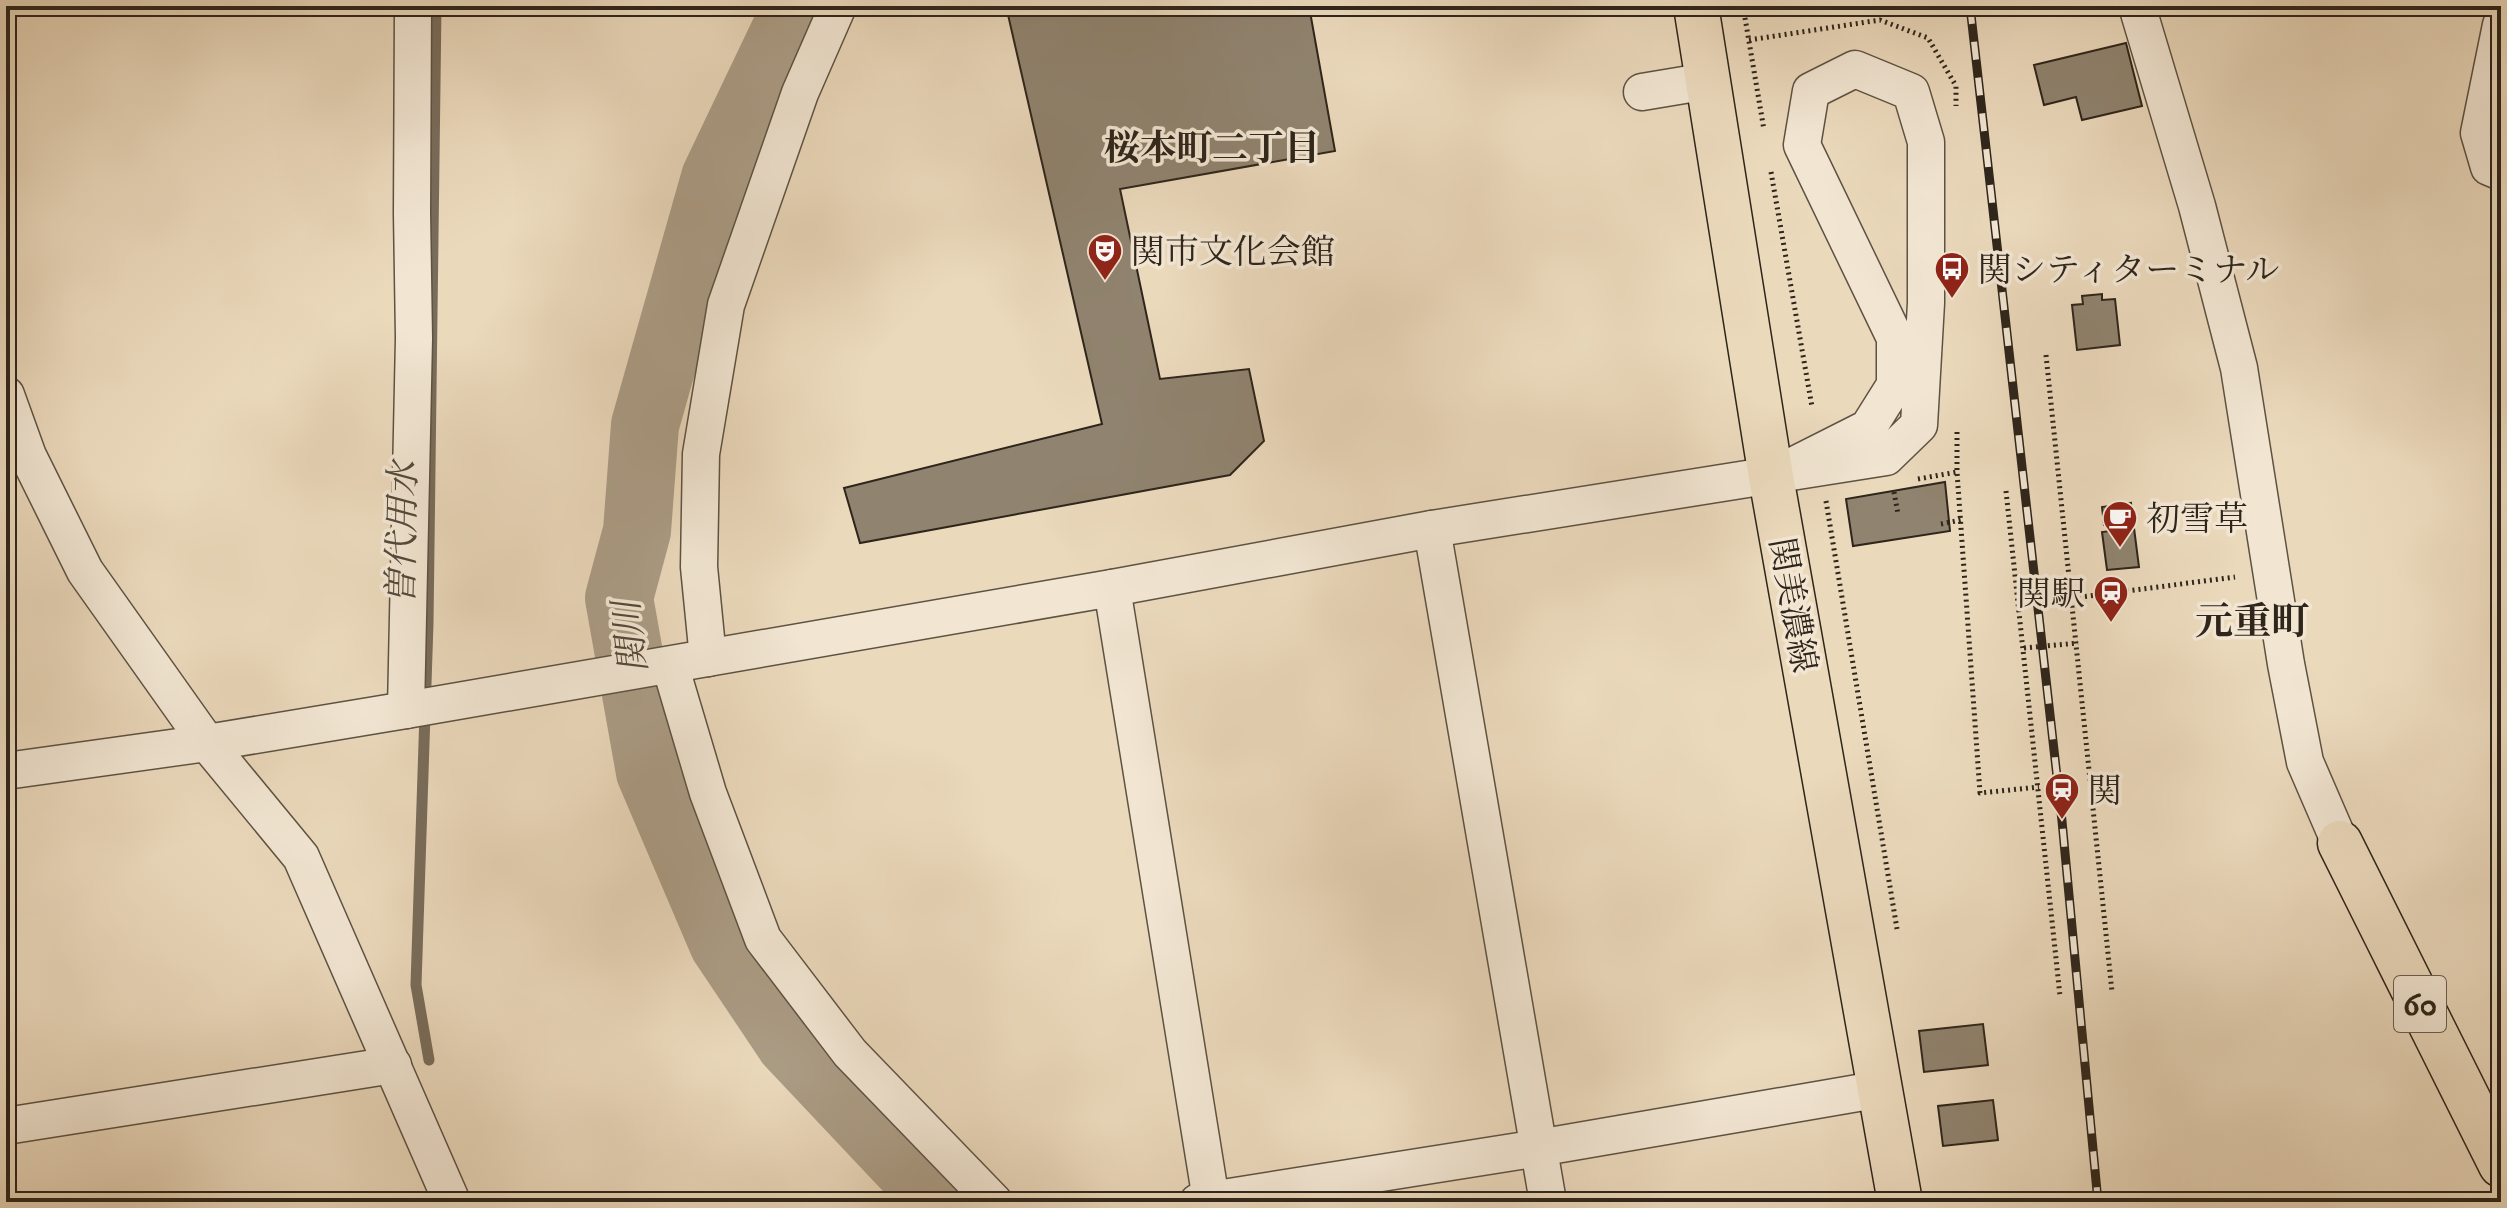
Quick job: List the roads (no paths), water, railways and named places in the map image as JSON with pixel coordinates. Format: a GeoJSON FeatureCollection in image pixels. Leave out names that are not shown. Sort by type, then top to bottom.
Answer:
{"type":"FeatureCollection","features":[{"type":"Feature","properties":{"kind":"main road","name":"関美濃線"},"geometry":{"type":"LineString","coordinates":[[1696,6],[1771,477],[1900,1202]]}},
{"type":"Feature","properties":{"kind":"main road","name":"60"},"geometry":{"type":"LineString","coordinates":[[2340,843],[2501,1165]]}},
{"type":"Feature","properties":{"kind":"street"},"geometry":{"type":"LineString","coordinates":[[406,710],[414,338],[413,6]]}},
{"type":"Feature","properties":{"kind":"street"},"geometry":{"type":"LineString","coordinates":[[708,658],[699,567],[701,454],[726,305],[800,93],[838,6]]}},
{"type":"Feature","properties":{"kind":"street"},"geometry":{"type":"LineString","coordinates":[[2137,6],[2197,206],[2239,368],[2305,762],[2340,843]]}},
{"type":"Feature","properties":{"kind":"street"},"geometry":{"type":"LineString","coordinates":[[2501,25],[2479,133],[2489,167],[2501,172]]}},
{"type":"Feature","properties":{"kind":"street"},"geometry":{"type":"LineString","coordinates":[[6,771],[207,743],[406,710],[1112,588],[1432,529],[1771,477],[1886,457],[1919,425],[1926,303],[1926,142],[1911,92],[1855,69],[1811,91],[1802,145],[1895,338],[1895,385],[1868,428],[1771,477]]}},
{"type":"Feature","properties":{"kind":"street"},"geometry":{"type":"LineString","coordinates":[[1642,92],[1708,81]]}},
{"type":"Feature","properties":{"kind":"street"},"geometry":{"type":"LineString","coordinates":[[6,395],[17,458],[85,571],[207,743],[301,857],[452,1202]]}},
{"type":"Feature","properties":{"kind":"street"},"geometry":{"type":"LineString","coordinates":[[1432,529],[1548,1202]]}},
{"type":"Feature","properties":{"kind":"street"},"geometry":{"type":"LineString","coordinates":[[1112,588],[1205,1201],[1881,1089]]}},
{"type":"Feature","properties":{"kind":"street"},"geometry":{"type":"LineString","coordinates":[[670,665],[708,793],[763,939],[850,1053],[994,1202]]}},
{"type":"Feature","properties":{"kind":"street"},"geometry":{"type":"LineString","coordinates":[[6,1126],[393,1065]]}},
{"type":"Feature","properties":{"kind":"waterway","name":"曽代用水"},"geometry":{"type":"LineString","coordinates":[[429,1060],[416,985],[428,623],[436,6]]}},
{"type":"Feature","properties":{"kind":"waterway","name":"関川"},"geometry":{"type":"LineString","coordinates":[[797,6],[715,178],[645,425],[637,531],[619,598],[650,772],[723,943],[790,1043],[940,1202]]}},
{"type":"Feature","properties":{"kind":"railway"},"geometry":{"type":"LineString","coordinates":[[1970,6],[2062,821],[2098,1202]]}},
{"type":"Feature","properties":{"kind":"place","name":"関市文化会館"},"geometry":{"type":"Point","coordinates":[1105,282]}},
{"type":"Feature","properties":{"kind":"place","name":"関シティターミナル"},"geometry":{"type":"Point","coordinates":[1952,300]}},
{"type":"Feature","properties":{"kind":"place","name":"初雪草"},"geometry":{"type":"Point","coordinates":[2120,549]}},
{"type":"Feature","properties":{"kind":"place","name":"関駅"},"geometry":{"type":"Point","coordinates":[2111,624]}},
{"type":"Feature","properties":{"kind":"place","name":"関"},"geometry":{"type":"Point","coordinates":[2062,821]}},
{"type":"Feature","properties":{"kind":"district","name":"桜本町二丁目"},"geometry":{"type":"Point","coordinates":[1212,147]}},
{"type":"Feature","properties":{"kind":"district","name":"元重町"},"geometry":{"type":"Point","coordinates":[2252,621]}}]}
